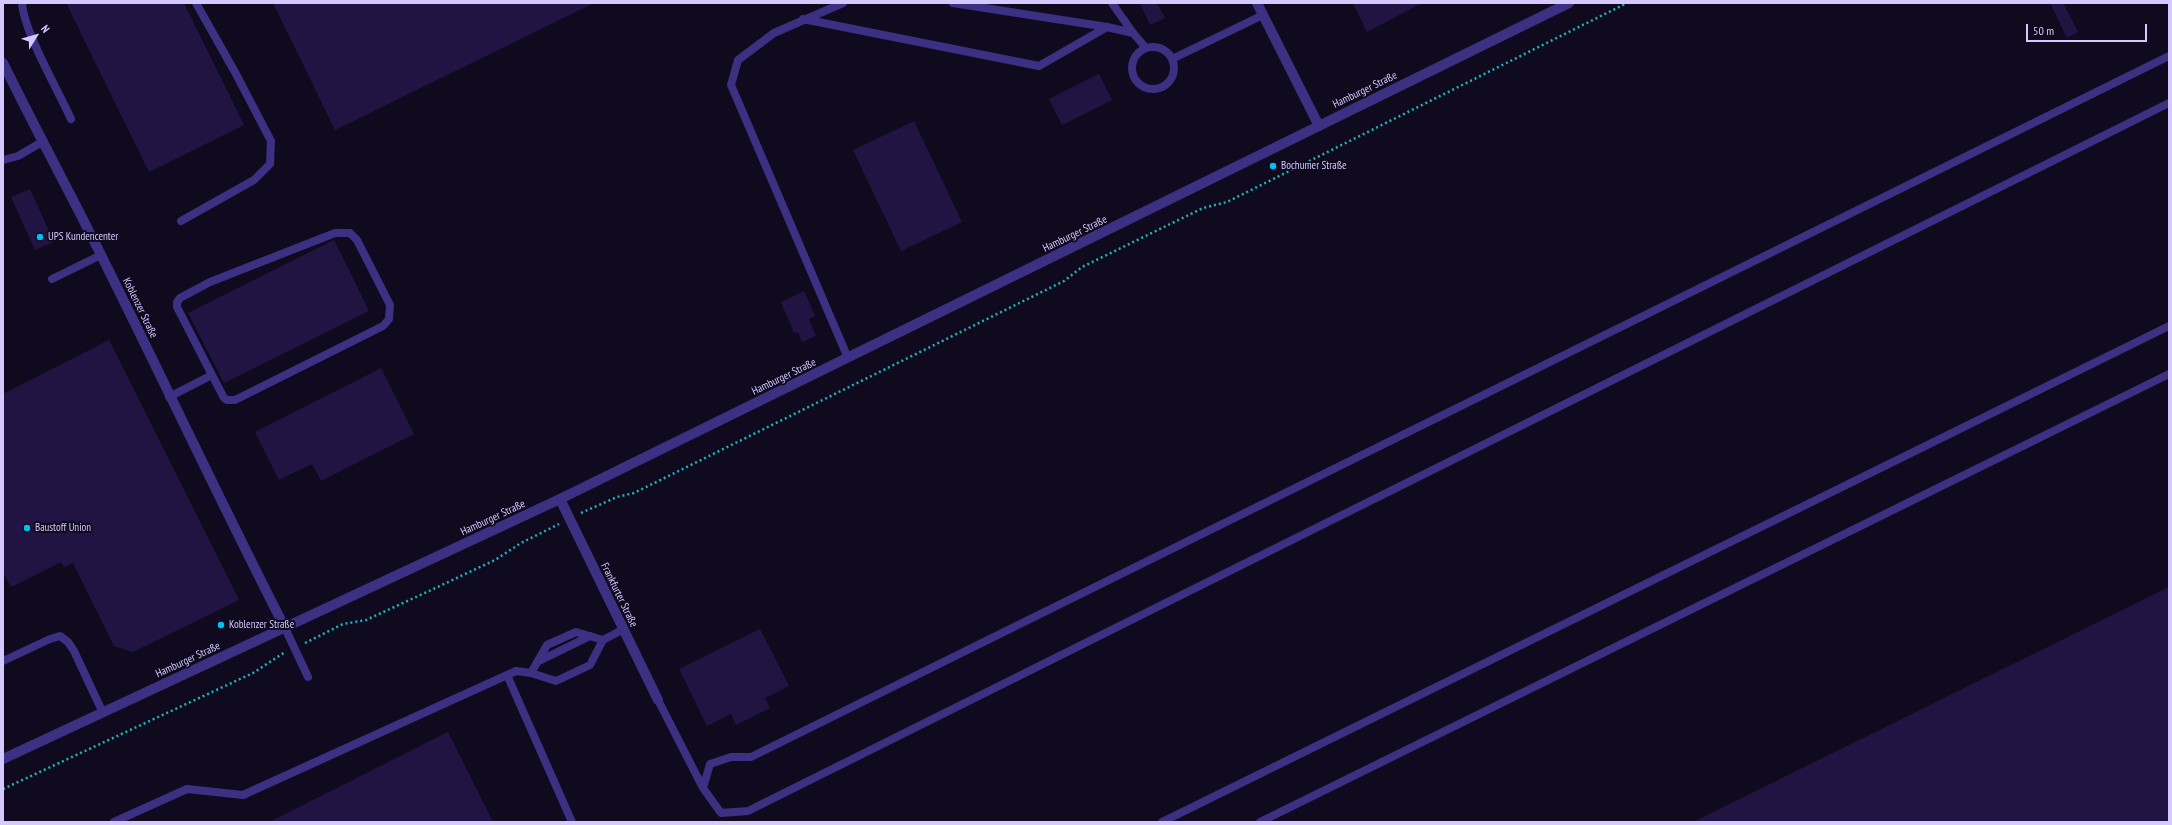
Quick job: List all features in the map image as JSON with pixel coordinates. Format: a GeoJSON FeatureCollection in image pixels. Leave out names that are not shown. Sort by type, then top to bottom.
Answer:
{"type":"FeatureCollection","features":[{"type":"Feature","properties":{"kind":"street"},"geometry":{"type":"LineString","coordinates":[[1257,3],[1319,126]]}},
{"type":"Feature","properties":{"kind":"street","name":"Hamburger Straße"},"geometry":{"type":"LineString","coordinates":[[3,759],[560,500],[1569,3]]}},
{"type":"Feature","properties":{"kind":"street","name":"Koblenzer Straße"},"geometry":{"type":"LineString","coordinates":[[3,63],[101,255],[169,396],[285,628]]}},
{"type":"Feature","properties":{"kind":"street","name":"Frankfurter Straße"},"geometry":{"type":"LineString","coordinates":[[560,500],[622,630],[658,700]]}},
{"type":"Feature","properties":{"kind":"lane"},"geometry":{"type":"LineString","coordinates":[[22,3],[32,36],[71,119]]}},
{"type":"Feature","properties":{"kind":"lane"},"geometry":{"type":"LineString","coordinates":[[181,221],[254,180],[270,164],[271,141],[236,74],[196,3]]}},
{"type":"Feature","properties":{"kind":"lane"},"geometry":{"type":"LineString","coordinates":[[843,3],[803,19],[774,33],[738,60],[731,85],[848,358]]}},
{"type":"Feature","properties":{"kind":"lane"},"geometry":{"type":"LineString","coordinates":[[953,3],[1107,27],[1133,34]]}},
{"type":"Feature","properties":{"kind":"lane"},"geometry":{"type":"LineString","coordinates":[[1112,3],[1133,34],[1146,48]]}},
{"type":"Feature","properties":{"kind":"lane"},"geometry":{"type":"LineString","coordinates":[[1172,59],[1263,14]]}},
{"type":"Feature","properties":{"kind":"lane"},"geometry":{"type":"LineString","coordinates":[[803,19],[1039,66],[1107,27]]}},
{"type":"Feature","properties":{"kind":"lane"},"geometry":{"type":"LineString","coordinates":[[1146,48],[1156,48],[1166,51],[1172,59],[1174,69],[1172,79],[1165,86],[1155,90],[1145,88],[1137,82],[1133,73],[1133,63],[1138,54],[1146,48]]}},
{"type":"Feature","properties":{"kind":"lane"},"geometry":{"type":"LineString","coordinates":[[703,788],[710,764],[731,757],[751,757],[2169,56]]}},
{"type":"Feature","properties":{"kind":"lane"},"geometry":{"type":"LineString","coordinates":[[658,700],[703,788],[721,812],[748,811],[2169,103]]}},
{"type":"Feature","properties":{"kind":"lane"},"geometry":{"type":"LineString","coordinates":[[3,160],[18,156],[42,142]]}},
{"type":"Feature","properties":{"kind":"lane"},"geometry":{"type":"LineString","coordinates":[[335,232],[350,233],[357,240],[390,305],[390,319],[383,326],[235,400],[227,400],[224,398],[212,375],[177,307],[176,302],[180,298],[210,282],[335,232]]}},
{"type":"Feature","properties":{"kind":"lane"},"geometry":{"type":"LineString","coordinates":[[52,279],[101,255]]}},
{"type":"Feature","properties":{"kind":"lane"},"geometry":{"type":"LineString","coordinates":[[1162,822],[2169,326]]}},
{"type":"Feature","properties":{"kind":"lane"},"geometry":{"type":"LineString","coordinates":[[1260,822],[2169,374]]}},
{"type":"Feature","properties":{"kind":"lane"},"geometry":{"type":"LineString","coordinates":[[169,396],[212,375]]}},
{"type":"Feature","properties":{"kind":"lane"},"geometry":{"type":"LineString","coordinates":[[285,628],[308,677]]}},
{"type":"Feature","properties":{"kind":"lane"},"geometry":{"type":"LineString","coordinates":[[114,822],[187,789],[244,795],[516,671],[531,673],[556,681],[590,665],[603,640],[622,630]]}},
{"type":"Feature","properties":{"kind":"lane"},"geometry":{"type":"LineString","coordinates":[[531,673],[547,645],[576,632],[603,640]]}},
{"type":"Feature","properties":{"kind":"lane"},"geometry":{"type":"LineString","coordinates":[[3,662],[50,639],[60,636],[68,642],[74,651],[103,713]]}},
{"type":"Feature","properties":{"kind":"lane"},"geometry":{"type":"LineString","coordinates":[[506,675],[572,822]]}},
{"type":"Feature","properties":{"kind":"path"},"geometry":{"type":"LineString","coordinates":[[3,789],[253,673],[266,666],[278,655],[343,624],[366,620],[495,560],[521,543],[617,496],[634,494],[1064,281],[1082,267],[1134,241],[1203,208],[1227,202],[1627,3]]}},
{"type":"Feature","properties":{"kind":"building"},"geometry":{"type":"Polygon","coordinates":[[[66,3],[184,3],[244,125],[149,172],[66,3]]]}},
{"type":"Feature","properties":{"kind":"building"},"geometry":{"type":"Polygon","coordinates":[[[273,3],[594,3],[335,130],[273,3]]]}},
{"type":"Feature","properties":{"kind":"building"},"geometry":{"type":"Polygon","coordinates":[[[1140,3],[1157,3],[1165,18],[1150,25],[1140,3]]]}},
{"type":"Feature","properties":{"kind":"building"},"geometry":{"type":"Polygon","coordinates":[[[1353,3],[1422,3],[1367,32],[1353,3]]]}},
{"type":"Feature","properties":{"kind":"building"},"geometry":{"type":"Polygon","coordinates":[[[2050,3],[2063,3],[2078,32],[2067,38],[2050,3]]]}},
{"type":"Feature","properties":{"kind":"building"},"geometry":{"type":"Polygon","coordinates":[[[1099,74],[1112,100],[1062,125],[1049,99],[1099,74]]]}},
{"type":"Feature","properties":{"kind":"building"},"geometry":{"type":"Polygon","coordinates":[[[914,121],[962,222],[901,251],[853,150],[914,121]]]}},
{"type":"Feature","properties":{"kind":"building"},"geometry":{"type":"Polygon","coordinates":[[[30,189],[54,242],[35,250],[11,197],[30,189]]]}},
{"type":"Feature","properties":{"kind":"building"},"geometry":{"type":"Polygon","coordinates":[[[334,240],[369,311],[224,383],[188,313],[334,240]]]}},
{"type":"Feature","properties":{"kind":"building"},"geometry":{"type":"Polygon","coordinates":[[[804,291],[815,316],[809,319],[816,336],[802,342],[798,332],[794,333],[781,302],[804,291]]]}},
{"type":"Feature","properties":{"kind":"building"},"geometry":{"type":"Polygon","coordinates":[[[109,340],[239,600],[133,652],[114,646],[73,563],[64,567],[61,562],[11,587],[3,572],[3,394],[109,340]]]}},
{"type":"Feature","properties":{"kind":"building"},"geometry":{"type":"Polygon","coordinates":[[[381,368],[414,434],[321,481],[312,464],[279,480],[255,432],[381,368]]]}},
{"type":"Feature","properties":{"kind":"building"},"geometry":{"type":"Polygon","coordinates":[[[2169,587],[2169,822],[1693,822],[2169,587]]]}},
{"type":"Feature","properties":{"kind":"building"},"geometry":{"type":"Polygon","coordinates":[[[760,629],[789,686],[765,698],[770,708],[736,725],[731,714],[707,726],[679,669],[760,629]]]}},
{"type":"Feature","properties":{"kind":"building"},"geometry":{"type":"Polygon","coordinates":[[[448,732],[493,822],[269,822],[448,732]]]}},
{"type":"Feature","properties":{"kind":"place","name":"Bochumer Straße"},"geometry":{"type":"Point","coordinates":[1273,166]}},
{"type":"Feature","properties":{"kind":"place","name":"UPS Kundencenter"},"geometry":{"type":"Point","coordinates":[40,237]}},
{"type":"Feature","properties":{"kind":"place","name":"Baustoff Union"},"geometry":{"type":"Point","coordinates":[27,528]}},
{"type":"Feature","properties":{"kind":"place","name":"Koblenzer Straße"},"geometry":{"type":"Point","coordinates":[221,625]}}]}
